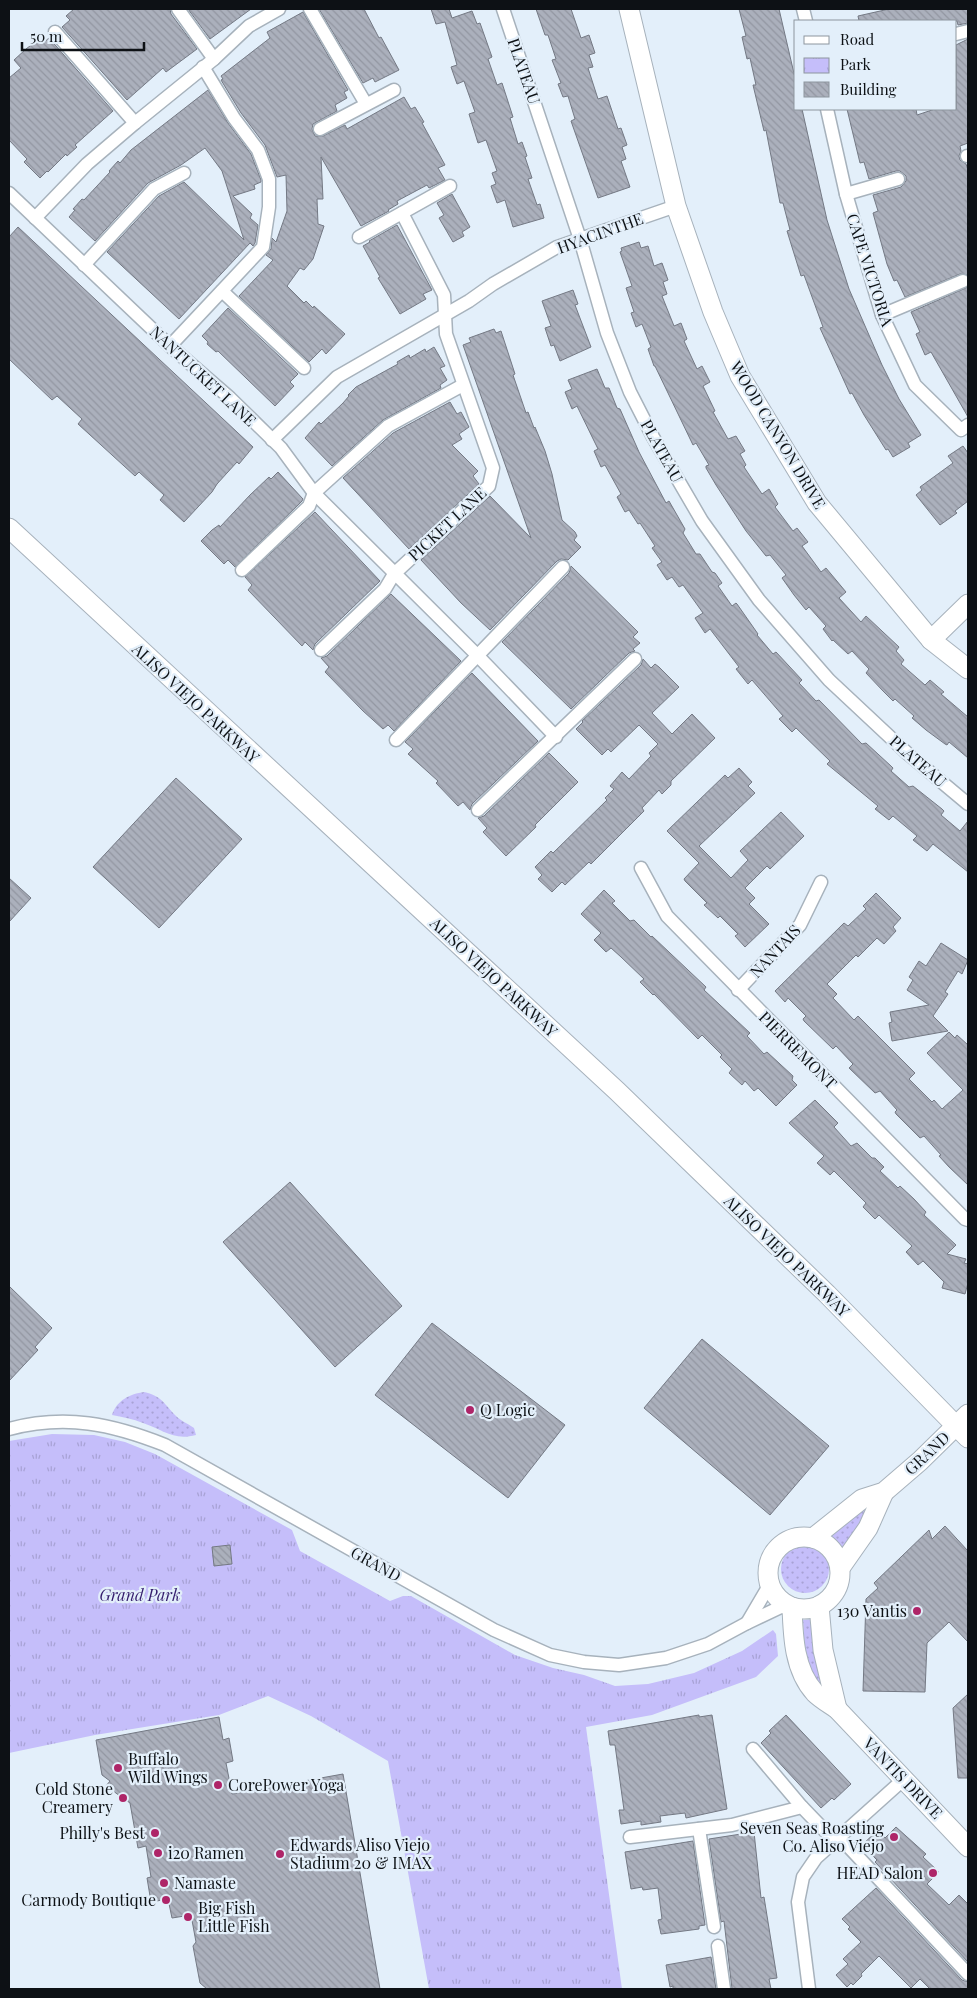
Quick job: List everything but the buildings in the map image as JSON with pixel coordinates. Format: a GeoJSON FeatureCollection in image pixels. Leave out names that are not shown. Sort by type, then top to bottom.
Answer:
{"type":"FeatureCollection","features":[{"type":"Feature","properties":{"kind":"street"},"geometry":{"type":"LineString","coordinates":[[178,9],[214,59]]}},
{"type":"Feature","properties":{"kind":"street"},"geometry":{"type":"LineString","coordinates":[[35,218],[87,164],[214,59],[249,26],[279,9]]}},
{"type":"Feature","properties":{"kind":"street"},"geometry":{"type":"LineString","coordinates":[[310,9],[366,104]]}},
{"type":"Feature","properties":{"kind":"street","name":"PLATEAU"},"geometry":{"type":"LineString","coordinates":[[503,9],[580,239],[607,333],[630,392],[702,521],[759,600],[830,680],[908,753],[968,804]]}},
{"type":"Feature","properties":{"kind":"street","name":"WOOD CANYON DRIVE"},"geometry":{"type":"LineString","coordinates":[[629,9],[676,206],[713,312],[740,376],[817,504],[931,640],[968,669]]}},
{"type":"Feature","properties":{"kind":"street"},"geometry":{"type":"LineString","coordinates":[[55,32],[135,123]]}},
{"type":"Feature","properties":{"kind":"street"},"geometry":{"type":"LineString","coordinates":[[170,346],[263,247],[269,207],[269,179],[258,150],[234,118],[203,67]]}},
{"type":"Feature","properties":{"kind":"street"},"geometry":{"type":"LineString","coordinates":[[320,129],[394,90]]}},
{"type":"Feature","properties":{"kind":"street","name":"CAPE VICTORIA"},"geometry":{"type":"LineString","coordinates":[[827,110],[846,194],[882,315],[915,385],[961,430],[968,425]]}},
{"type":"Feature","properties":{"kind":"street"},"geometry":{"type":"LineString","coordinates":[[84,265],[154,189],[184,173]]}},
{"type":"Feature","properties":{"kind":"street"},"geometry":{"type":"LineString","coordinates":[[846,194],[898,179]]}},
{"type":"Feature","properties":{"kind":"street"},"geometry":{"type":"LineString","coordinates":[[358,237],[450,186]]}},
{"type":"Feature","properties":{"kind":"street","name":"NANTUCKET LANE"},"geometry":{"type":"LineString","coordinates":[[9,193],[170,346],[230,398],[281,448],[314,493],[477,655],[556,737]]}},
{"type":"Feature","properties":{"kind":"street","name":"HYACINTHE"},"geometry":{"type":"LineString","coordinates":[[445,315],[557,247],[676,206]]}},
{"type":"Feature","properties":{"kind":"street","name":"PICKET LANE"},"geometry":{"type":"LineString","coordinates":[[394,574],[489,486],[493,468],[446,334],[444,295],[402,213]]}},
{"type":"Feature","properties":{"kind":"street"},"geometry":{"type":"LineString","coordinates":[[882,315],[962,281]]}},
{"type":"Feature","properties":{"kind":"street"},"geometry":{"type":"LineString","coordinates":[[222,291],[304,368]]}},
{"type":"Feature","properties":{"kind":"street"},"geometry":{"type":"LineString","coordinates":[[272,440],[337,377],[445,315]]}},
{"type":"Feature","properties":{"kind":"street"},"geometry":{"type":"LineString","coordinates":[[242,570],[309,506],[314,493],[388,426],[463,385]]}},
{"type":"Feature","properties":{"kind":"street","name":"ALISO VIEJO PARKWAY"},"geometry":{"type":"LineString","coordinates":[[9,528],[542,1021],[964,1426]]}},
{"type":"Feature","properties":{"kind":"street"},"geometry":{"type":"LineString","coordinates":[[396,740],[563,567]]}},
{"type":"Feature","properties":{"kind":"street"},"geometry":{"type":"LineString","coordinates":[[321,650],[385,590],[394,574]]}},
{"type":"Feature","properties":{"kind":"street"},"geometry":{"type":"LineString","coordinates":[[931,640],[968,604]]}},
{"type":"Feature","properties":{"kind":"street"},"geometry":{"type":"LineString","coordinates":[[478,810],[635,659]]}},
{"type":"Feature","properties":{"kind":"street","name":"PIERREMONT"},"geometry":{"type":"LineString","coordinates":[[641,868],[667,916],[964,1219],[968,1220]]}},
{"type":"Feature","properties":{"kind":"street","name":"NANTAIS"},"geometry":{"type":"LineString","coordinates":[[738,990],[800,925],[821,882]]}},
{"type":"Feature","properties":{"kind":"street","name":"GRAND"},"geometry":{"type":"LineString","coordinates":[[9,1429],[53,1421],[100,1424],[131,1431],[165,1445],[494,1630],[550,1655],[584,1662],[619,1665],[666,1658],[708,1644],[747,1623],[790,1606]]}},
{"type":"Feature","properties":{"kind":"street","name":"GRAND"},"geometry":{"type":"LineString","coordinates":[[813,1538],[862,1499],[884,1492],[964,1426]]}},
{"type":"Feature","properties":{"kind":"street","name":"GRAND"},"geometry":{"type":"LineString","coordinates":[[840,1568],[868,1528],[884,1492]]}},
{"type":"Feature","properties":{"kind":"street"},"geometry":{"type":"LineString","coordinates":[[802,1537],[813,1538],[823,1542],[837,1558],[840,1568],[835,1590],[828,1599],[819,1606],[801,1609],[782,1602],[770,1584],[768,1574],[773,1555],[780,1546],[790,1540],[802,1537]]}},
{"type":"Feature","properties":{"kind":"street"},"geometry":{"type":"LineString","coordinates":[[747,1623],[770,1584]]}},
{"type":"Feature","properties":{"kind":"street","name":"VANTIS DRIVE"},"geometry":{"type":"LineString","coordinates":[[790,1606],[796,1652],[802,1674],[815,1693],[837,1709],[968,1847]]}},
{"type":"Feature","properties":{"kind":"street"},"geometry":{"type":"LineString","coordinates":[[819,1606],[823,1650],[837,1709]]}},
{"type":"Feature","properties":{"kind":"street"},"geometry":{"type":"LineString","coordinates":[[753,1749],[802,1807],[828,1834],[852,1850],[968,1974]]}},
{"type":"Feature","properties":{"kind":"street"},"geometry":{"type":"LineString","coordinates":[[809,1989],[798,1902],[803,1877],[816,1858],[904,1779]]}},
{"type":"Feature","properties":{"kind":"street"},"geometry":{"type":"LineString","coordinates":[[630,1837],[732,1825],[802,1807]]}},
{"type":"Feature","properties":{"kind":"street"},"geometry":{"type":"LineString","coordinates":[[699,1829],[714,1927]]}},
{"type":"Feature","properties":{"kind":"street"},"geometry":{"type":"LineString","coordinates":[[718,1946],[724,1989]]}},
{"type":"Feature","properties":{"kind":"green space"},"geometry":{"type":"Polygon","coordinates":[[[144,1392],[154,1395],[161,1400],[176,1416],[194,1428],[196,1435],[175,1436],[128,1418],[112,1415],[117,1405],[125,1399],[134,1394],[144,1392]]]}},
{"type":"Feature","properties":{"kind":"green space","name":"Grand Park"},"geometry":{"type":"Polygon","coordinates":[[[52,1434],[94,1435],[125,1442],[155,1454],[292,1530],[300,1551],[390,1601],[403,1596],[411,1596],[515,1655],[615,1686],[648,1684],[694,1673],[742,1651],[773,1630],[776,1634],[778,1656],[756,1677],[652,1715],[586,1727],[622,1989],[429,1989],[388,1761],[311,1716],[268,1696],[219,1715],[95,1735],[9,1753],[9,1441],[52,1434]]]}},
{"type":"Feature","properties":{"kind":"green space"},"geometry":{"type":"Polygon","coordinates":[[[872,1500],[851,1541],[843,1548],[830,1536],[872,1500]]]}},
{"type":"Feature","properties":{"kind":"green space"},"geometry":{"type":"Polygon","coordinates":[[[805,1545],[814,1547],[822,1552],[827,1560],[829,1569],[827,1578],[822,1586],[814,1591],[805,1593],[796,1591],[788,1586],[783,1578],[781,1569],[783,1560],[788,1552],[796,1547],[805,1545]]]}},
{"type":"Feature","properties":{"kind":"green space"},"geometry":{"type":"Polygon","coordinates":[[[816,1619],[822,1684],[820,1686],[817,1685],[805,1655],[803,1620],[816,1619]]]}},
{"type":"Feature","properties":{"kind":"place","name":"Q Logic"},"geometry":{"type":"Point","coordinates":[470,1410]}},
{"type":"Feature","properties":{"kind":"place","name":"130 Vantis"},"geometry":{"type":"Point","coordinates":[917,1611]}},
{"type":"Feature","properties":{"kind":"place","name":"Buffalo Wild Wings"},"geometry":{"type":"Point","coordinates":[118,1768]}},
{"type":"Feature","properties":{"kind":"place","name":"CorePower Yoga"},"geometry":{"type":"Point","coordinates":[218,1785]}},
{"type":"Feature","properties":{"kind":"place","name":"Cold Stone Creamery"},"geometry":{"type":"Point","coordinates":[123,1798]}},
{"type":"Feature","properties":{"kind":"place","name":"Philly's Best"},"geometry":{"type":"Point","coordinates":[155,1833]}},
{"type":"Feature","properties":{"kind":"place","name":"Seven Seas Roasting Co. Aliso Viejo"},"geometry":{"type":"Point","coordinates":[894,1837]}},
{"type":"Feature","properties":{"kind":"place","name":"i20 Ramen"},"geometry":{"type":"Point","coordinates":[158,1853]}},
{"type":"Feature","properties":{"kind":"place","name":"Edwards Aliso Viejo Stadium 20 & IMAX"},"geometry":{"type":"Point","coordinates":[280,1854]}},
{"type":"Feature","properties":{"kind":"place","name":"HEAD Salon"},"geometry":{"type":"Point","coordinates":[933,1873]}},
{"type":"Feature","properties":{"kind":"place","name":"Namaste"},"geometry":{"type":"Point","coordinates":[164,1883]}},
{"type":"Feature","properties":{"kind":"place","name":"Carmody Boutique"},"geometry":{"type":"Point","coordinates":[166,1900]}},
{"type":"Feature","properties":{"kind":"place","name":"Big Fish Little Fish"},"geometry":{"type":"Point","coordinates":[188,1917]}}]}
